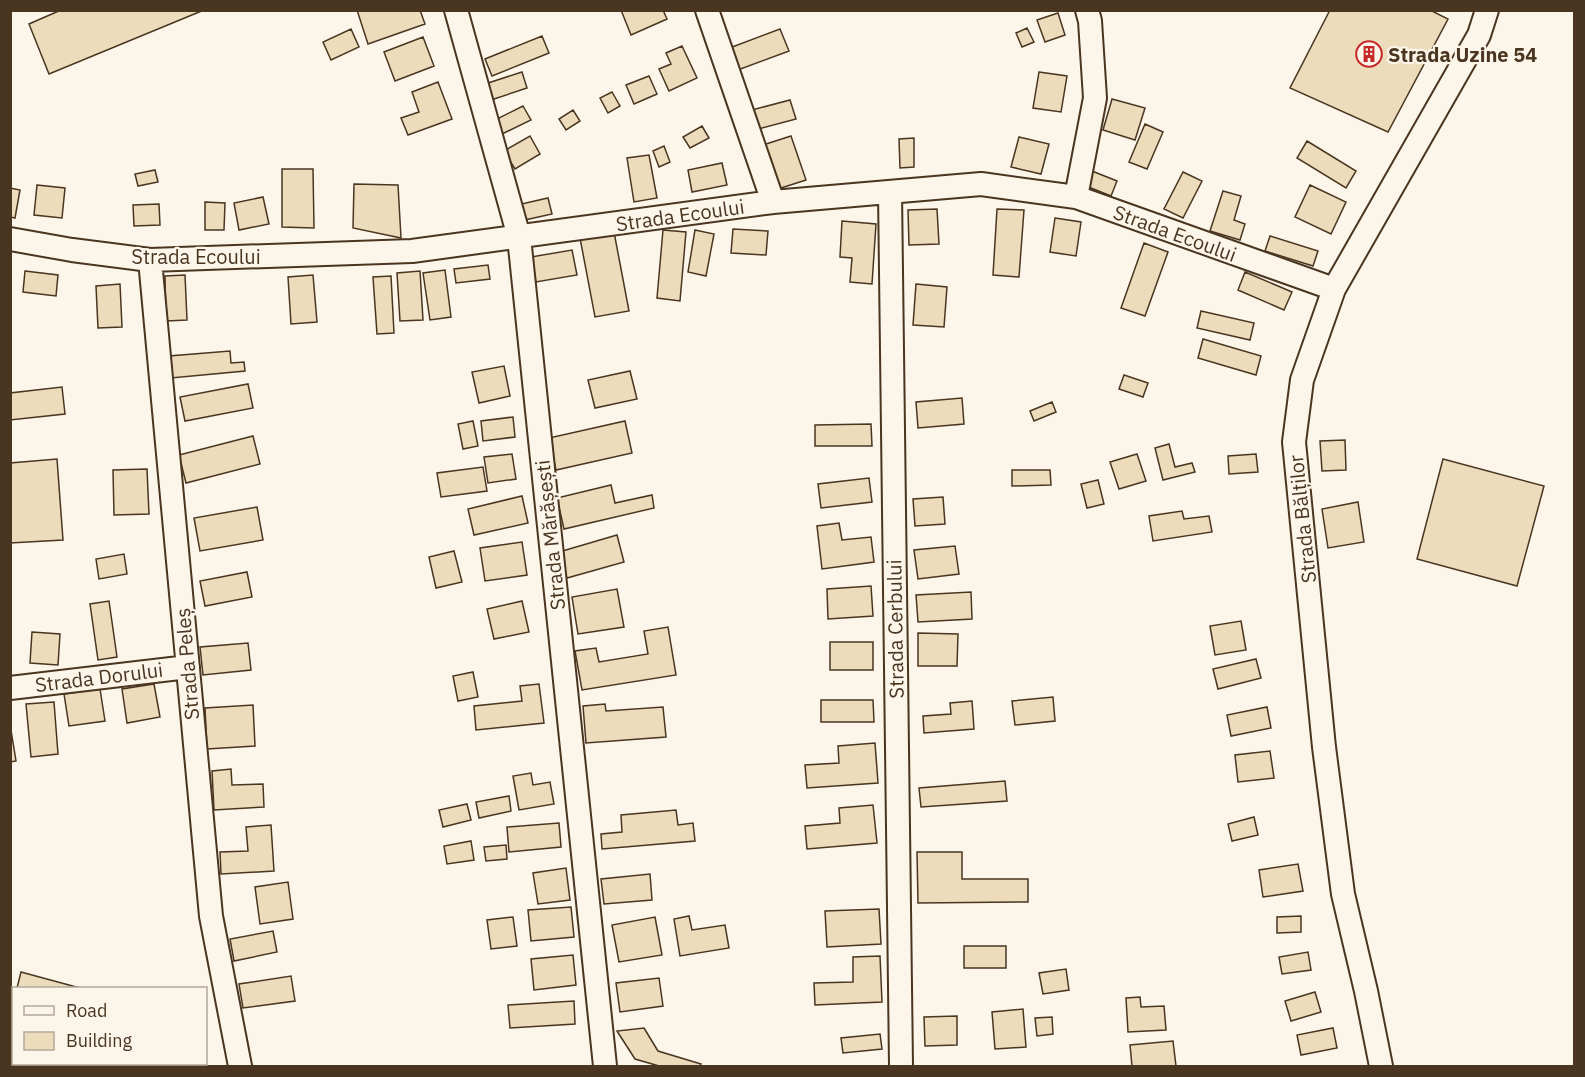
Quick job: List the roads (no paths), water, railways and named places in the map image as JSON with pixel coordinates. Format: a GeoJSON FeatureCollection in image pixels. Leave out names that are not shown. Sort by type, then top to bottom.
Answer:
{"type":"FeatureCollection","features":[{"type":"Feature","properties":{"kind":"street","name":"Strada Mărășești"},"geometry":{"type":"LineString","coordinates":[[456,10],[519,237],[605,1066]]}},
{"type":"Feature","properties":{"kind":"street"},"geometry":{"type":"LineString","coordinates":[[706,10],[773,202]]}},
{"type":"Feature","properties":{"kind":"street"},"geometry":{"type":"LineString","coordinates":[[1076,197],[1095,98],[1090,21],[1087,10]]}},
{"type":"Feature","properties":{"kind":"street","name":"Strada Bălților"},"geometry":{"type":"LineString","coordinates":[[1381,1066],[1343,894],[1324,747],[1294,442],[1302,380],[1334,290],[1479,35],[1487,10]]}},
{"type":"Feature","properties":{"kind":"street","name":"Strada Ecoului"},"geometry":{"type":"LineString","coordinates":[[10,239],[150,260],[412,251],[773,202],[981,184],[1076,197],[1334,290]]}},
{"type":"Feature","properties":{"kind":"street","name":"Strada Cerbului"},"geometry":{"type":"LineString","coordinates":[[890,192],[901,1066]]}},
{"type":"Feature","properties":{"kind":"street","name":"Strada Peleș"},"geometry":{"type":"LineString","coordinates":[[150,260],[211,916],[240,1066]]}},
{"type":"Feature","properties":{"kind":"street","name":"Strada Dorului"},"geometry":{"type":"LineString","coordinates":[[10,688],[188,667]]}},
{"type":"Feature","properties":{"kind":"place","name":"Strada Uzine 54"},"geometry":{"type":"Point","coordinates":[1369,54]}}]}
